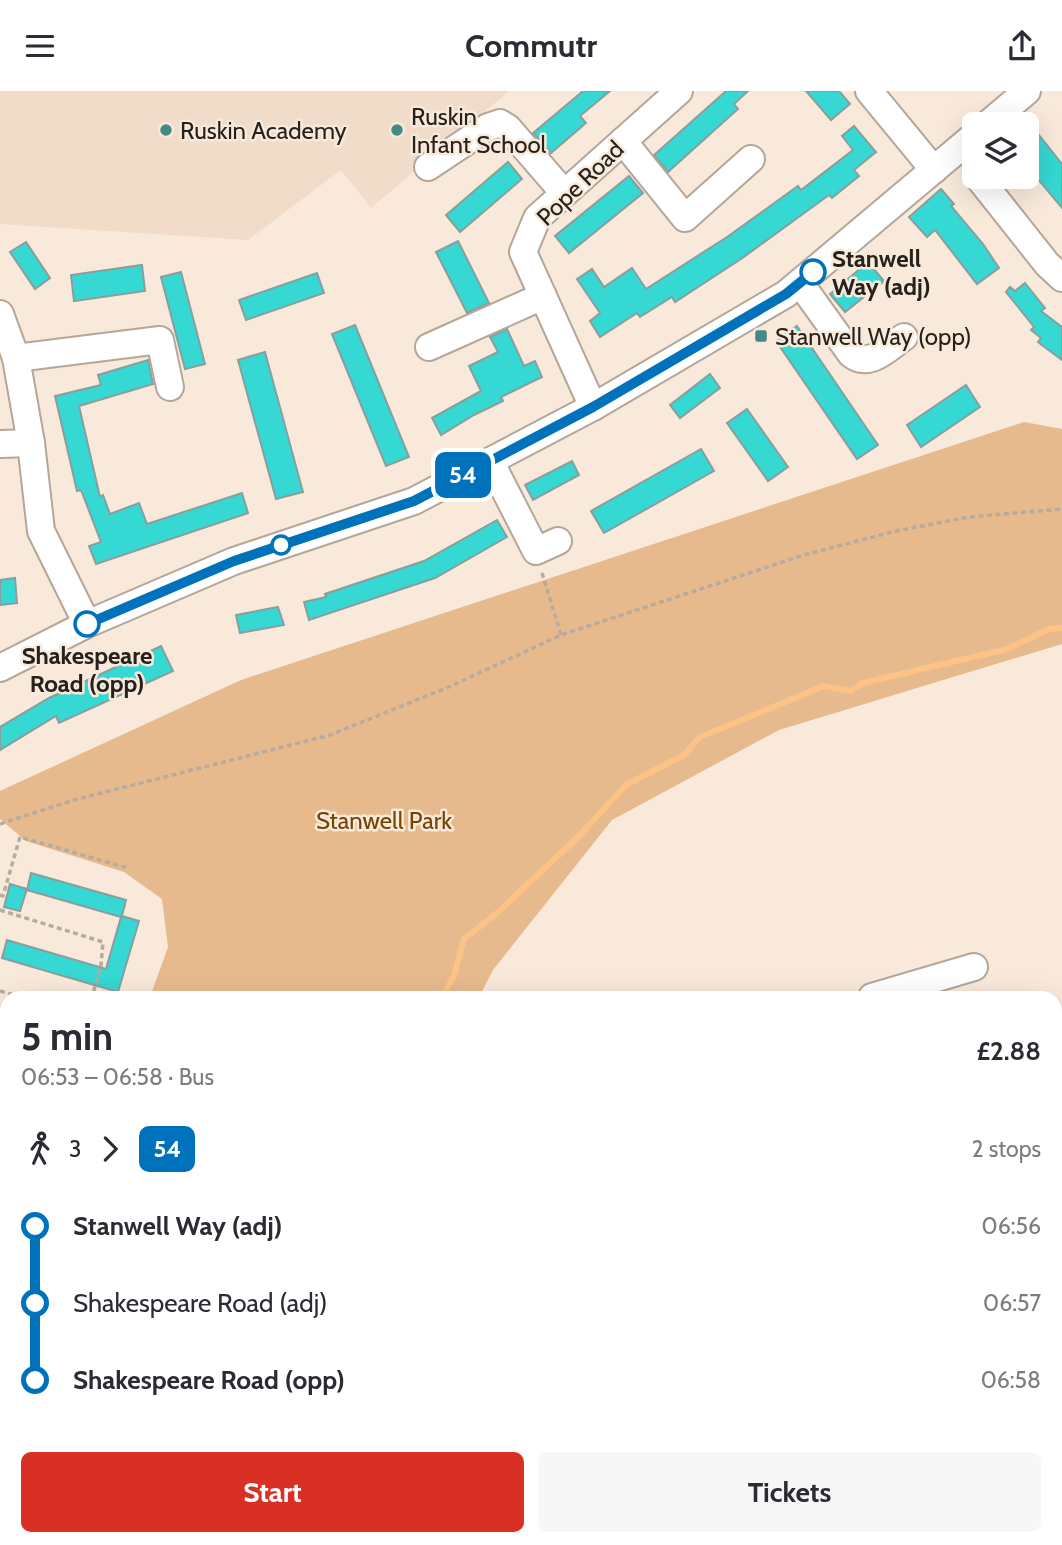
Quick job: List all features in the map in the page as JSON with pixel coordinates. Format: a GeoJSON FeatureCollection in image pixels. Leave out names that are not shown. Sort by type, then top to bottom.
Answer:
{"type":"FeatureCollection","features":[{"type":"Feature","properties":{"kind":"street","name":"Pope Road"},"geometry":{"type":"LineString","coordinates":[[593,407],[523,252],[537,218],[679,91]]}},
{"type":"Feature","properties":{"kind":"street"},"geometry":{"type":"LineString","coordinates":[[869,91],[934,170]]}},
{"type":"Feature","properties":{"kind":"street"},"geometry":{"type":"LineString","coordinates":[[1002,112],[1027,91]]}},
{"type":"Feature","properties":{"kind":"street"},"geometry":{"type":"LineString","coordinates":[[428,167],[488,127],[500,123],[508,128],[564,193]]}},
{"type":"Feature","properties":{"kind":"street"},"geometry":{"type":"LineString","coordinates":[[623,141],[685,218],[751,159]]}},
{"type":"Feature","properties":{"kind":"street"},"geometry":{"type":"LineString","coordinates":[[0,668],[87,624],[234,561],[414,501],[593,407],[786,294],[962,146]]}},
{"type":"Feature","properties":{"kind":"street"},"geometry":{"type":"LineString","coordinates":[[987,189],[1047,264],[1062,278]]}},
{"type":"Feature","properties":{"kind":"street"},"geometry":{"type":"LineString","coordinates":[[800,283],[851,354],[859,361],[867,361],[904,337]]}},
{"type":"Feature","properties":{"kind":"street"},"geometry":{"type":"LineString","coordinates":[[429,347],[543,296]]}},
{"type":"Feature","properties":{"kind":"street"},"geometry":{"type":"LineString","coordinates":[[0,314],[16,358],[31,443],[41,531],[87,624]]}},
{"type":"Feature","properties":{"kind":"street"},"geometry":{"type":"LineString","coordinates":[[16,358],[160,340],[170,387]]}},
{"type":"Feature","properties":{"kind":"street"},"geometry":{"type":"LineString","coordinates":[[0,444],[31,443]]}},
{"type":"Feature","properties":{"kind":"street"},"geometry":{"type":"LineString","coordinates":[[490,461],[547,546]]}},
{"type":"Feature","properties":{"kind":"street"},"geometry":{"type":"LineString","coordinates":[[892,991],[974,967]]}},
{"type":"Feature","properties":{"kind":"path"},"geometry":{"type":"LineString","coordinates":[[0,824],[74,800],[330,735],[451,686],[561,635],[791,559],[895,531],[969,517],[1062,509]]}},
{"type":"Feature","properties":{"kind":"path"},"geometry":{"type":"LineString","coordinates":[[547,546],[561,635]]}},
{"type":"Feature","properties":{"kind":"path"},"geometry":{"type":"LineString","coordinates":[[0,895],[3,895],[20,837],[128,868]]}},
{"type":"Feature","properties":{"kind":"path"},"geometry":{"type":"LineString","coordinates":[[0,911],[103,942],[101,965],[94,991]]}},
{"type":"Feature","properties":{"kind":"shaded area","name":"Ruskin Academy"},"geometry":{"type":"Polygon","coordinates":[[[0,91],[509,91],[371,208],[341,170],[248,240],[0,224],[0,91]]]}},
{"type":"Feature","properties":{"kind":"green space","name":"Stanwell Park"},"geometry":{"type":"Polygon","coordinates":[[[1024,422],[1062,429],[1062,644],[779,730],[612,820],[493,970],[482,991],[152,991],[168,947],[162,899],[124,872],[26,841],[0,819],[0,791],[241,680],[1024,422]]]}},
{"type":"Feature","properties":{"kind":"building"},"geometry":{"type":"Polygon","coordinates":[[[583,91],[610,91],[580,116],[586,123],[551,153],[533,133],[583,91]]]}},
{"type":"Feature","properties":{"kind":"building"},"geometry":{"type":"Polygon","coordinates":[[[726,91],[748,91],[734,104],[738,109],[668,172],[654,155],[726,91]]]}},
{"type":"Feature","properties":{"kind":"building"},"geometry":{"type":"Polygon","coordinates":[[[806,91],[839,91],[850,104],[831,120],[806,91]]]}},
{"type":"Feature","properties":{"kind":"building"},"geometry":{"type":"Polygon","coordinates":[[[854,126],[876,152],[854,170],[859,176],[832,198],[829,195],[741,259],[675,302],[672,297],[640,317],[637,313],[600,337],[590,321],[600,313],[577,279],[592,269],[604,287],[632,268],[646,289],[727,237],[798,186],[801,190],[853,150],[842,136],[854,126]]]}},
{"type":"Feature","properties":{"kind":"building"},"geometry":{"type":"Polygon","coordinates":[[[1039,135],[1062,164],[1062,208],[1039,180],[1039,135]]]}},
{"type":"Feature","properties":{"kind":"building"},"geometry":{"type":"Polygon","coordinates":[[[508,162],[522,179],[460,232],[446,215],[508,162]]]}},
{"type":"Feature","properties":{"kind":"building"},"geometry":{"type":"Polygon","coordinates":[[[629,176],[643,193],[569,253],[555,236],[629,176]]]}},
{"type":"Feature","properties":{"kind":"building"},"geometry":{"type":"Polygon","coordinates":[[[941,189],[999,268],[977,284],[935,230],[927,237],[909,217],[941,189]]]}},
{"type":"Feature","properties":{"kind":"building"},"geometry":{"type":"Polygon","coordinates":[[[458,241],[489,303],[467,313],[436,252],[458,241]]]}},
{"type":"Feature","properties":{"kind":"building"},"geometry":{"type":"Polygon","coordinates":[[[26,242],[50,278],[35,289],[10,252],[26,242]]]}},
{"type":"Feature","properties":{"kind":"building"},"geometry":{"type":"Polygon","coordinates":[[[868,262],[884,281],[845,312],[830,294],[868,262]]]}},
{"type":"Feature","properties":{"kind":"building"},"geometry":{"type":"Polygon","coordinates":[[[142,265],[145,291],[74,301],[71,275],[142,265]]]}},
{"type":"Feature","properties":{"kind":"building"},"geometry":{"type":"Polygon","coordinates":[[[181,272],[205,364],[185,369],[161,277],[181,272]]]}},
{"type":"Feature","properties":{"kind":"building"},"geometry":{"type":"Polygon","coordinates":[[[317,273],[324,293],[246,320],[239,300],[317,273]]]}},
{"type":"Feature","properties":{"kind":"building"},"geometry":{"type":"Polygon","coordinates":[[[1025,283],[1045,308],[1041,311],[1062,327],[1062,360],[1038,342],[1041,338],[1031,330],[1034,327],[1006,292],[1010,287],[1015,291],[1025,283]]]}},
{"type":"Feature","properties":{"kind":"building"},"geometry":{"type":"Polygon","coordinates":[[[355,325],[409,457],[386,466],[332,334],[355,325]]]}},
{"type":"Feature","properties":{"kind":"building"},"geometry":{"type":"Polygon","coordinates":[[[797,326],[878,445],[857,459],[776,341],[797,326]]]}},
{"type":"Feature","properties":{"kind":"building"},"geometry":{"type":"Polygon","coordinates":[[[507,329],[524,366],[535,361],[542,377],[501,397],[503,401],[441,435],[432,418],[481,391],[469,366],[498,352],[490,337],[507,329]]]}},
{"type":"Feature","properties":{"kind":"building"},"geometry":{"type":"Polygon","coordinates":[[[265,352],[303,492],[276,499],[238,360],[265,352]]]}},
{"type":"Feature","properties":{"kind":"building"},"geometry":{"type":"Polygon","coordinates":[[[148,360],[153,384],[79,406],[100,497],[103,495],[110,514],[139,503],[147,524],[242,493],[248,513],[96,564],[89,546],[101,542],[81,490],[77,491],[55,396],[101,385],[98,375],[148,360]]]}},
{"type":"Feature","properties":{"kind":"building"},"geometry":{"type":"Polygon","coordinates":[[[710,374],[720,388],[680,418],[670,405],[710,374]]]}},
{"type":"Feature","properties":{"kind":"building"},"geometry":{"type":"Polygon","coordinates":[[[966,385],[980,407],[921,447],[907,425],[966,385]]]}},
{"type":"Feature","properties":{"kind":"building"},"geometry":{"type":"Polygon","coordinates":[[[747,409],[788,467],[768,481],[727,423],[747,409]]]}},
{"type":"Feature","properties":{"kind":"building"},"geometry":{"type":"Polygon","coordinates":[[[701,449],[714,471],[604,533],[591,511],[701,449]]]}},
{"type":"Feature","properties":{"kind":"building"},"geometry":{"type":"Polygon","coordinates":[[[572,461],[579,475],[533,500],[525,485],[572,461]]]}},
{"type":"Feature","properties":{"kind":"building"},"geometry":{"type":"Polygon","coordinates":[[[497,520],[507,537],[435,578],[309,620],[304,602],[326,597],[325,594],[424,561],[497,520]]]}},
{"type":"Feature","properties":{"kind":"building"},"geometry":{"type":"Polygon","coordinates":[[[15,578],[17,603],[0,605],[0,580],[15,578]]]}},
{"type":"Feature","properties":{"kind":"building"},"geometry":{"type":"Polygon","coordinates":[[[278,607],[284,625],[240,633],[236,615],[278,607]]]}},
{"type":"Feature","properties":{"kind":"building"},"geometry":{"type":"Polygon","coordinates":[[[161,646],[173,671],[59,723],[56,716],[0,750],[0,727],[49,698],[161,646]]]}},
{"type":"Feature","properties":{"kind":"building"},"geometry":{"type":"Polygon","coordinates":[[[31,873],[126,900],[122,916],[139,921],[118,991],[2,958],[7,940],[106,969],[121,917],[27,890],[31,873]]]}},
{"type":"Feature","properties":{"kind":"building"},"geometry":{"type":"Polygon","coordinates":[[[10,884],[27,889],[20,911],[4,907],[10,884]]]}},
{"type":"Feature","properties":{"kind":"waterway"},"geometry":{"type":"LineString","coordinates":[[445,991],[454,976],[464,939],[496,914],[578,837],[626,785],[684,755],[700,737],[824,686],[851,691],[863,683],[1007,649],[1049,629],[1062,628]]}},
{"type":"Feature","properties":{"kind":"bus line","name":"54"},"geometry":{"type":"LineString","coordinates":[[87,624],[234,561],[414,501],[593,407],[786,294],[813,272]]}},
{"type":"Feature","properties":{"kind":"place","name":"Ruskin Academy"},"geometry":{"type":"Point","coordinates":[166,130]}},
{"type":"Feature","properties":{"kind":"place","name":"Ruskin Infant School"},"geometry":{"type":"Point","coordinates":[397,130]}},
{"type":"Feature","properties":{"kind":"place","name":"Stanwell Way (adj)"},"geometry":{"type":"Point","coordinates":[813,272]}},
{"type":"Feature","properties":{"kind":"place","name":"Stanwell Way (opp)"},"geometry":{"type":"Point","coordinates":[761,336]}},
{"type":"Feature","properties":{"kind":"place","name":"Shakespeare Road (opp)"},"geometry":{"type":"Point","coordinates":[87,624]}}]}
